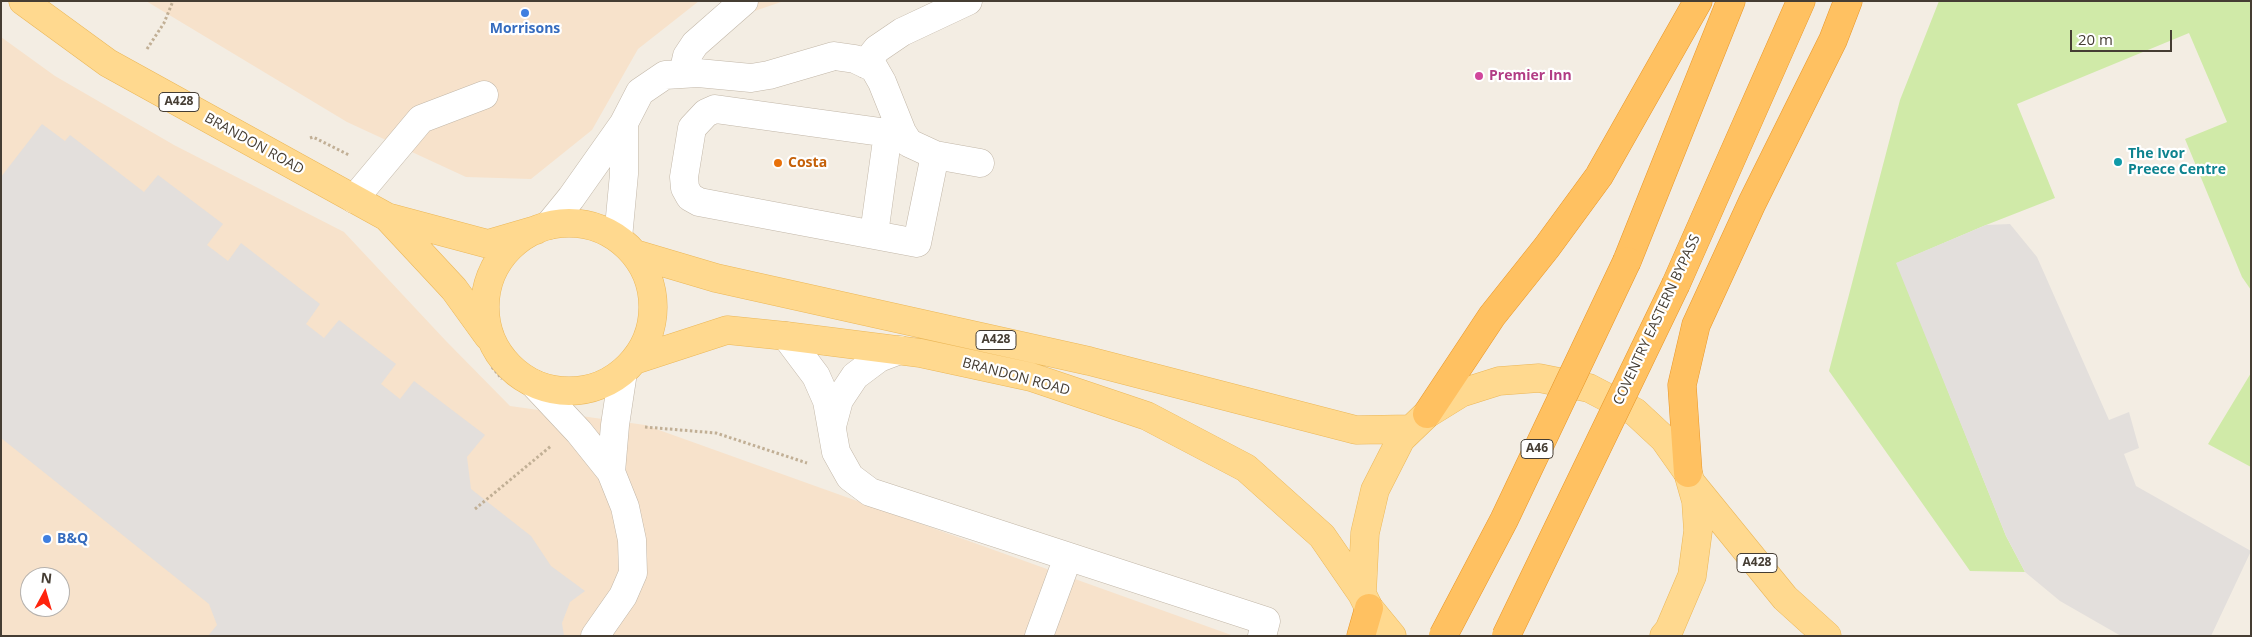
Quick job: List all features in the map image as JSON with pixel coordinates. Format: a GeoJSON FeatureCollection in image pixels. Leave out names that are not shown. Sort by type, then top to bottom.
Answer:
{"type":"FeatureCollection","features":[{"type":"Feature","properties":{"kind":"highway"},"geometry":{"type":"LineString","coordinates":[[1419,421],[1492,316],[1547,247],[1599,176],[1698,1]]}},
{"type":"Feature","properties":{"kind":"highway","name":"A46"},"geometry":{"type":"LineString","coordinates":[[1443,636],[1504,520],[1627,261],[1731,1]]}},
{"type":"Feature","properties":{"kind":"highway","name":"COVENTRY EASTERN BYPASS"},"geometry":{"type":"LineString","coordinates":[[1506,636],[1676,284],[1801,1]]}},
{"type":"Feature","properties":{"kind":"highway"},"geometry":{"type":"LineString","coordinates":[[1690,478],[1682,384],[1696,325],[1752,203],[1833,40],[1848,1]]}},
{"type":"Feature","properties":{"kind":"highway"},"geometry":{"type":"LineString","coordinates":[[1361,636],[1366,601]]}},
{"type":"Feature","properties":{"kind":"main road","name":"BRANDON ROAD"},"geometry":{"type":"LineString","coordinates":[[23,1],[108,63],[387,218],[454,289],[493,344]]}},
{"type":"Feature","properties":{"kind":"main road","name":"BRANDON ROAD"},"geometry":{"type":"LineString","coordinates":[[387,218],[488,244],[543,228]]}},
{"type":"Feature","properties":{"kind":"main road"},"geometry":{"type":"LineString","coordinates":[[568,223],[584,224],[603,230],[627,246],[647,276],[653,302],[649,334],[629,366],[608,382],[593,388],[572,392],[552,390],[534,384],[514,371],[502,359],[493,344],[487,325],[484,308],[490,277],[497,264],[509,248],[523,237],[543,228],[568,223]]}},
{"type":"Feature","properties":{"kind":"main road","name":"A428"},"geometry":{"type":"LineString","coordinates":[[627,246],[716,278],[1090,361],[1356,430],[1419,421]]}},
{"type":"Feature","properties":{"kind":"main road","name":"BRANDON ROAD"},"geometry":{"type":"LineString","coordinates":[[629,366],[726,330],[786,336],[900,350],[1031,377],[1156,420],[1246,468],[1322,536],[1392,636]]}},
{"type":"Feature","properties":{"kind":"main road"},"geometry":{"type":"LineString","coordinates":[[1366,601],[1365,533],[1376,490],[1401,439],[1419,421],[1461,393],[1499,381],[1539,378],[1589,388],[1635,412],[1664,439],[1690,478],[1696,500],[1698,530],[1692,576],[1669,630],[1664,636]]}},
{"type":"Feature","properties":{"kind":"main road","name":"A428"},"geometry":{"type":"LineString","coordinates":[[1690,478],[1785,598],[1827,636]]}},
{"type":"Feature","properties":{"kind":"street"},"geometry":{"type":"LineString","coordinates":[[683,74],[687,56],[695,44],[744,1]]}},
{"type":"Feature","properties":{"kind":"street"},"geometry":{"type":"LineString","coordinates":[[866,64],[877,49],[902,32],[968,1]]}},
{"type":"Feature","properties":{"kind":"street"},"geometry":{"type":"LineString","coordinates":[[543,228],[572,198],[624,123],[640,92],[665,75],[698,73],[751,78],[769,75],[834,56],[855,59],[874,68],[882,82],[895,133],[874,234]]}},
{"type":"Feature","properties":{"kind":"street"},"geometry":{"type":"LineString","coordinates":[[354,198],[421,119],[484,95]]}},
{"type":"Feature","properties":{"kind":"street"},"geometry":{"type":"LineString","coordinates":[[935,155],[917,243],[699,202],[690,197],[685,188],[684,177],[692,128],[702,117],[715,109],[895,133],[909,144],[935,155],[980,163]]}},
{"type":"Feature","properties":{"kind":"street"},"geometry":{"type":"LineString","coordinates":[[624,123],[627,246]]}},
{"type":"Feature","properties":{"kind":"street"},"geometry":{"type":"LineString","coordinates":[[786,336],[816,376],[827,401],[836,452],[850,477],[870,492],[1266,621],[1262,636]]}},
{"type":"Feature","properties":{"kind":"street"},"geometry":{"type":"LineString","coordinates":[[832,426],[839,400],[855,376],[879,358],[900,350]]}},
{"type":"Feature","properties":{"kind":"street"},"geometry":{"type":"LineString","coordinates":[[611,472],[615,425],[629,366]]}},
{"type":"Feature","properties":{"kind":"street"},"geometry":{"type":"LineString","coordinates":[[534,384],[580,432],[611,472],[626,515],[632,540],[633,573],[623,596],[595,636]]}},
{"type":"Feature","properties":{"kind":"street"},"geometry":{"type":"LineString","coordinates":[[1039,636],[1068,556]]}},
{"type":"Feature","properties":{"kind":"path"},"geometry":{"type":"LineString","coordinates":[[164,23],[173,1]]}},
{"type":"Feature","properties":{"kind":"path"},"geometry":{"type":"LineString","coordinates":[[475,508],[552,446]]}},
{"type":"Feature","properties":{"kind":"shaded area"},"geometry":{"type":"Polygon","coordinates":[[[146,1],[699,1],[638,49],[592,130],[531,179],[466,177],[347,122],[146,1]]]}},
{"type":"Feature","properties":{"kind":"shaded area"},"geometry":{"type":"Polygon","coordinates":[[[729,1],[784,1],[731,19],[729,1]]]}},
{"type":"Feature","properties":{"kind":"shaded area"},"geometry":{"type":"Polygon","coordinates":[[[1,37],[55,76],[174,145],[344,232],[510,406],[645,425],[1234,636],[1,636],[1,37]]]}},
{"type":"Feature","properties":{"kind":"shaded area"},"geometry":{"type":"Polygon","coordinates":[[[42,124],[65,141],[70,135],[144,192],[158,175],[223,224],[207,245],[228,261],[241,243],[320,304],[306,324],[324,338],[339,320],[396,364],[381,384],[400,399],[414,381],[485,435],[467,457],[471,489],[531,536],[551,566],[585,591],[570,602],[562,623],[564,636],[208,636],[217,625],[209,604],[1,438],[1,177],[42,124]]]}},
{"type":"Feature","properties":{"kind":"shaded area"},"geometry":{"type":"Polygon","coordinates":[[[2010,224],[2037,257],[2109,420],[2129,412],[2139,448],[2124,454],[2136,486],[2251,551],[2211,636],[2121,636],[2060,601],[2025,572],[2006,536],[1896,263],[1986,225],[2010,224]]]}},
{"type":"Feature","properties":{"kind":"green space"},"geometry":{"type":"Polygon","coordinates":[[[1939,1],[2251,1],[2251,290],[2242,277],[2185,139],[2227,122],[2189,33],[2017,104],[2055,198],[1897,263],[2006,536],[2025,572],[1970,571],[1829,371],[1900,100],[1939,1]]]}},
{"type":"Feature","properties":{"kind":"green space"},"geometry":{"type":"Polygon","coordinates":[[[2251,373],[2251,467],[2208,444],[2251,373]]]}},
{"type":"Feature","properties":{"kind":"place","name":"Morrisons"},"geometry":{"type":"Point","coordinates":[525,13]}},
{"type":"Feature","properties":{"kind":"place","name":"Premier Inn"},"geometry":{"type":"Point","coordinates":[1479,76]}},
{"type":"Feature","properties":{"kind":"place","name":"The Ivor Preece Centre"},"geometry":{"type":"Point","coordinates":[2118,162]}},
{"type":"Feature","properties":{"kind":"place","name":"Costa"},"geometry":{"type":"Point","coordinates":[778,163]}},
{"type":"Feature","properties":{"kind":"place","name":"B&Q"},"geometry":{"type":"Point","coordinates":[47,539]}}]}
